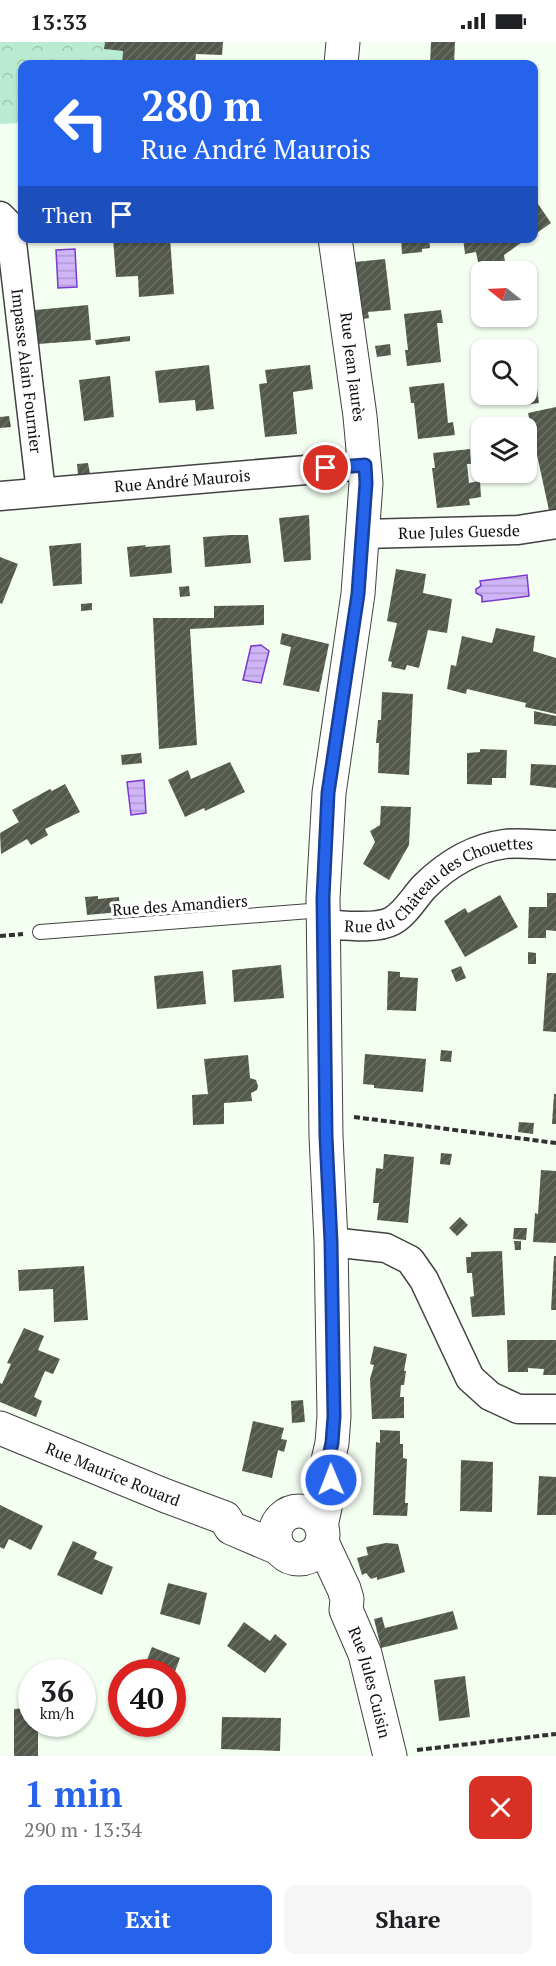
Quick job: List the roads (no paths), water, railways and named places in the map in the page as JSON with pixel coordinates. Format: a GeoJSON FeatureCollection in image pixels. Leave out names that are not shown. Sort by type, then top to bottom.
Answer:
{"type":"FeatureCollection","features":[{"type":"Feature","properties":{"kind":"street"},"geometry":{"type":"LineString","coordinates":[[341,60],[343,42]]}},
{"type":"Feature","properties":{"kind":"street","name":"Impasse Alain Fournier"},"geometry":{"type":"LineString","coordinates":[[0,216],[10,226],[6,251],[40,492]]}},
{"type":"Feature","properties":{"kind":"street","name":"Rue Jean Jaurès"},"geometry":{"type":"LineString","coordinates":[[322,1534],[331,1480],[327,1465],[332,1443],[334,1416],[331,1242],[326,1136],[323,917],[328,793],[358,594],[366,483],[336,243]]}},
{"type":"Feature","properties":{"kind":"street","name":"Rue André Maurois"},"geometry":{"type":"LineString","coordinates":[[0,496],[365,465]]}},
{"type":"Feature","properties":{"kind":"street","name":"Rue Jules Guesde"},"geometry":{"type":"LineString","coordinates":[[363,534],[518,530],[556,524]]}},
{"type":"Feature","properties":{"kind":"street","name":"Rue du Château des Chouettes"},"geometry":{"type":"LineString","coordinates":[[323,917],[372,925],[392,921],[405,910],[424,887],[450,865],[480,850],[506,844],[556,845]]}},
{"type":"Feature","properties":{"kind":"street"},"geometry":{"type":"LineString","coordinates":[[331,1242],[386,1248],[410,1260],[424,1280],[470,1378],[490,1396],[518,1408],[556,1410]]}},
{"type":"Feature","properties":{"kind":"street","name":"Rue Maurice Rouard"},"geometry":{"type":"LineString","coordinates":[[0,1428],[225,1518],[231,1528],[286,1534]]}},
{"type":"Feature","properties":{"kind":"street"},"geometry":{"type":"LineString","coordinates":[[286,1534],[315,1477],[327,1465]]}},
{"type":"Feature","properties":{"kind":"street"},"geometry":{"type":"LineString","coordinates":[[308,1512],[317,1518],[322,1534],[320,1549],[303,1560],[286,1534],[308,1512]]}},
{"type":"Feature","properties":{"kind":"street","name":"Rue Jules Cuisin"},"geometry":{"type":"LineString","coordinates":[[286,1534],[334,1607],[346,1610]]}},
{"type":"Feature","properties":{"kind":"street","name":"Rue Jules Cuisin"},"geometry":{"type":"LineString","coordinates":[[322,1534],[345,1589],[346,1610],[365,1654],[390,1755]]}},
{"type":"Feature","properties":{"kind":"lane","name":"Rue des Amandiers"},"geometry":{"type":"LineString","coordinates":[[40,932],[323,917]]}}]}
